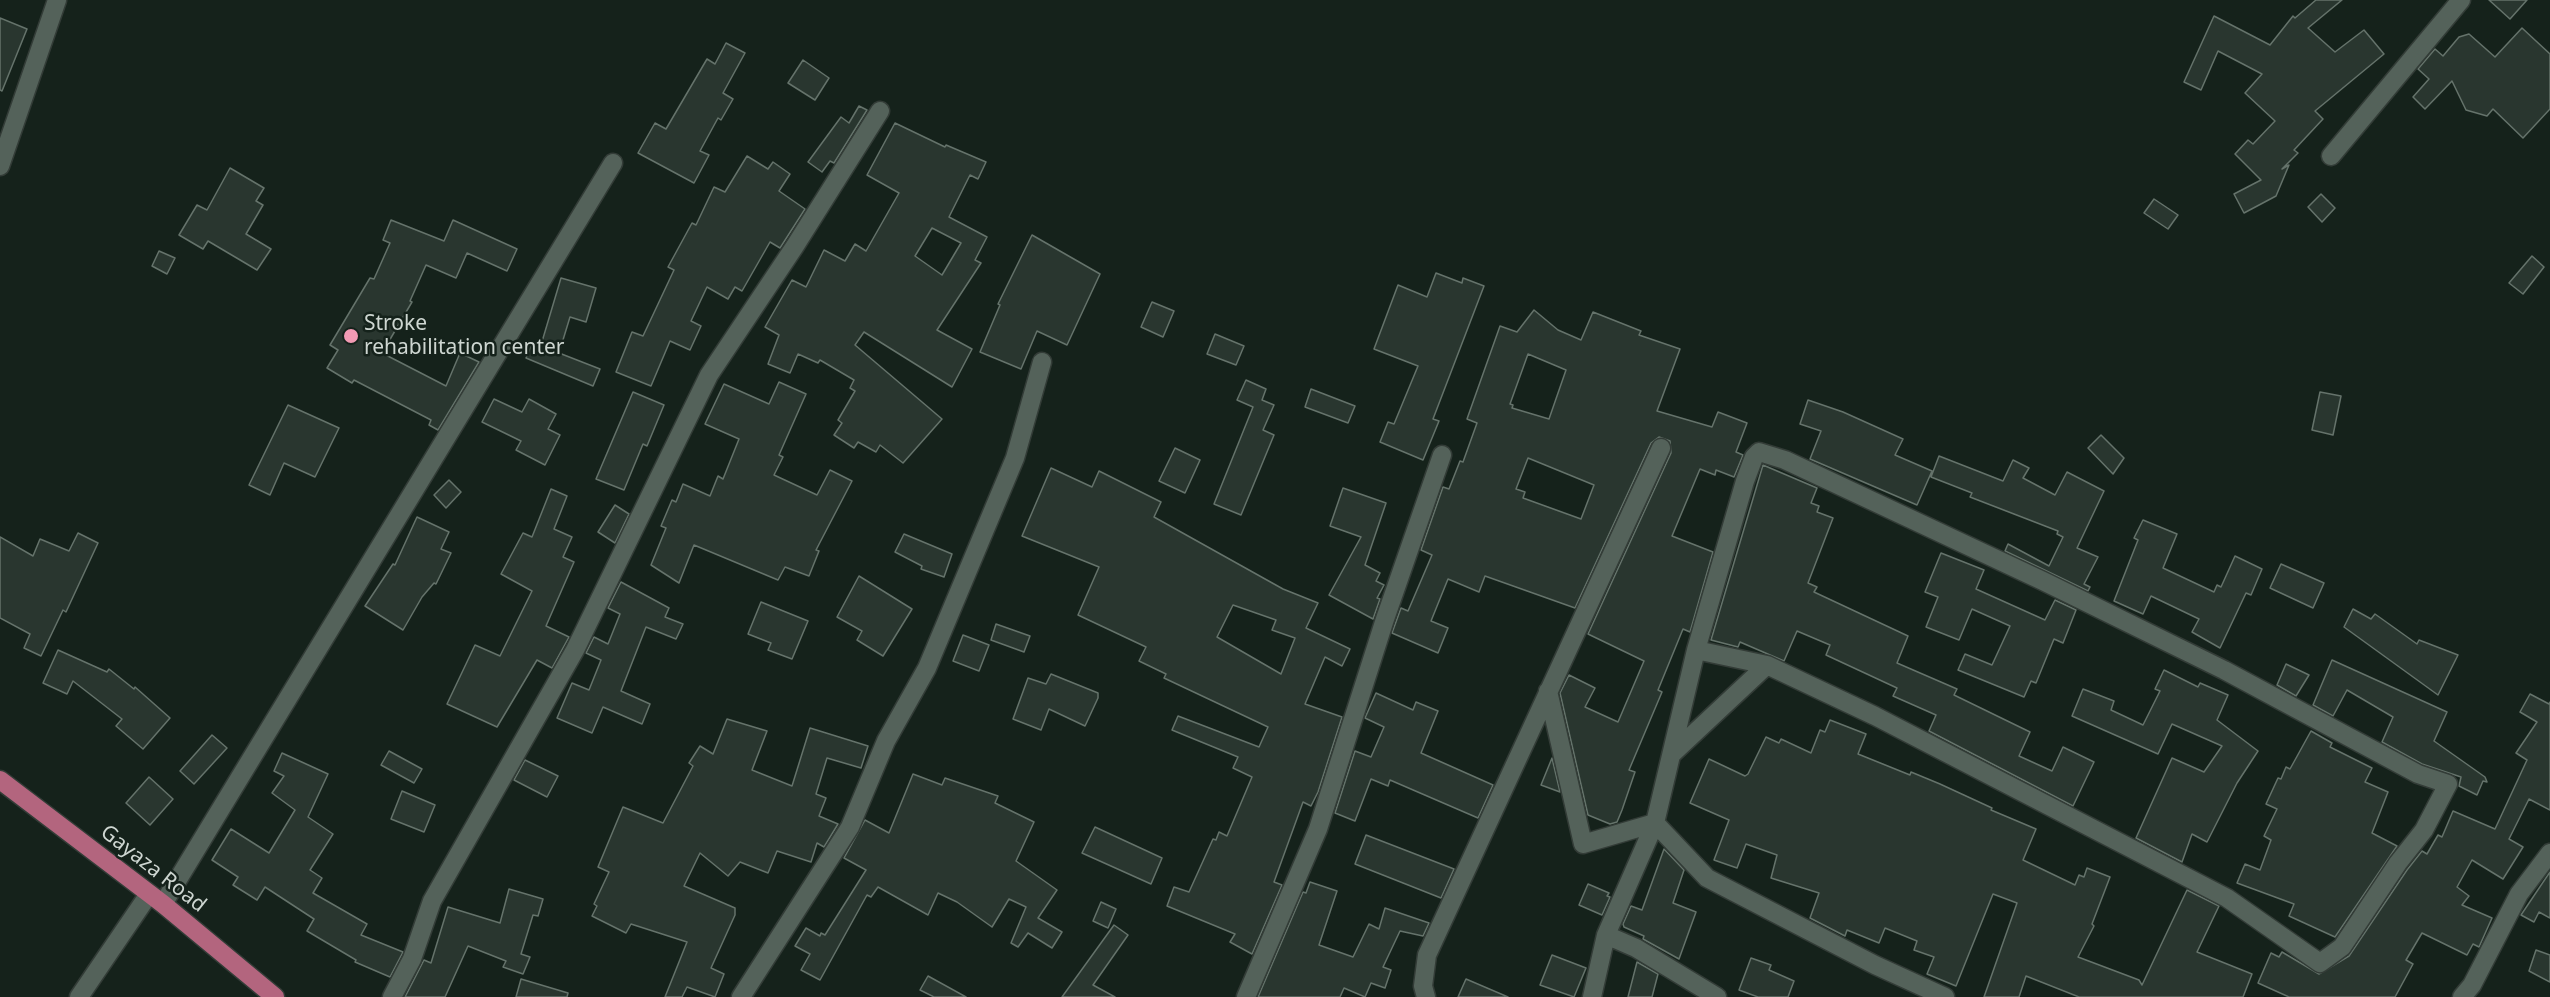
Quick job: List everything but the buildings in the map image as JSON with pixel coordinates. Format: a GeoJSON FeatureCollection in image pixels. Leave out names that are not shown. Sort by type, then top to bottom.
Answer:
{"type":"FeatureCollection","features":[{"type":"Feature","properties":{"kind":"main road","name":"Gayaza Road"},"geometry":{"type":"LineString","coordinates":[[0,780],[156,899],[275,997]]}},
{"type":"Feature","properties":{"kind":"street"},"geometry":{"type":"LineString","coordinates":[[0,166],[57,0]]}},
{"type":"Feature","properties":{"kind":"street"},"geometry":{"type":"LineString","coordinates":[[2331,156],[2461,0]]}},
{"type":"Feature","properties":{"kind":"street"},"geometry":{"type":"LineString","coordinates":[[392,997],[412,959],[432,902],[575,650],[709,375],[795,246],[880,111]]}},
{"type":"Feature","properties":{"kind":"street"},"geometry":{"type":"LineString","coordinates":[[79,997],[156,899],[613,163]]}},
{"type":"Feature","properties":{"kind":"street"},"geometry":{"type":"LineString","coordinates":[[741,997],[850,827],[886,741],[927,668],[1015,458],[1042,362]]}},
{"type":"Feature","properties":{"kind":"street"},"geometry":{"type":"LineString","coordinates":[[1426,997],[1423,986],[1427,955],[1661,448]]}},
{"type":"Feature","properties":{"kind":"street"},"geometry":{"type":"LineString","coordinates":[[1592,997],[1606,935],[1655,823],[1696,650],[1745,481],[1754,457],[1759,452],[1768,453],[2043,580],[2224,670],[2418,774],[2448,784],[2424,830],[2398,863],[2342,947],[2320,963],[2227,898],[1875,716],[1767,665],[1696,650]]}},
{"type":"Feature","properties":{"kind":"street"},"geometry":{"type":"LineString","coordinates":[[1246,997],[1318,829],[1385,619],[1442,455]]}},
{"type":"Feature","properties":{"kind":"street"},"geometry":{"type":"LineString","coordinates":[[1672,754],[1767,665]]}},
{"type":"Feature","properties":{"kind":"street"},"geometry":{"type":"LineString","coordinates":[[1548,691],[1583,844],[1655,823]]}},
{"type":"Feature","properties":{"kind":"street"},"geometry":{"type":"LineString","coordinates":[[1655,823],[1707,878],[1875,965],[1945,997]]}},
{"type":"Feature","properties":{"kind":"street"},"geometry":{"type":"LineString","coordinates":[[2462,997],[2472,985],[2519,894],[2550,853]]}},
{"type":"Feature","properties":{"kind":"street"},"geometry":{"type":"LineString","coordinates":[[1606,935],[1636,948],[1717,997]]}},
{"type":"Feature","properties":{"kind":"place","name":"Stroke rehabilitation center"},"geometry":{"type":"Point","coordinates":[351,336]}}]}
